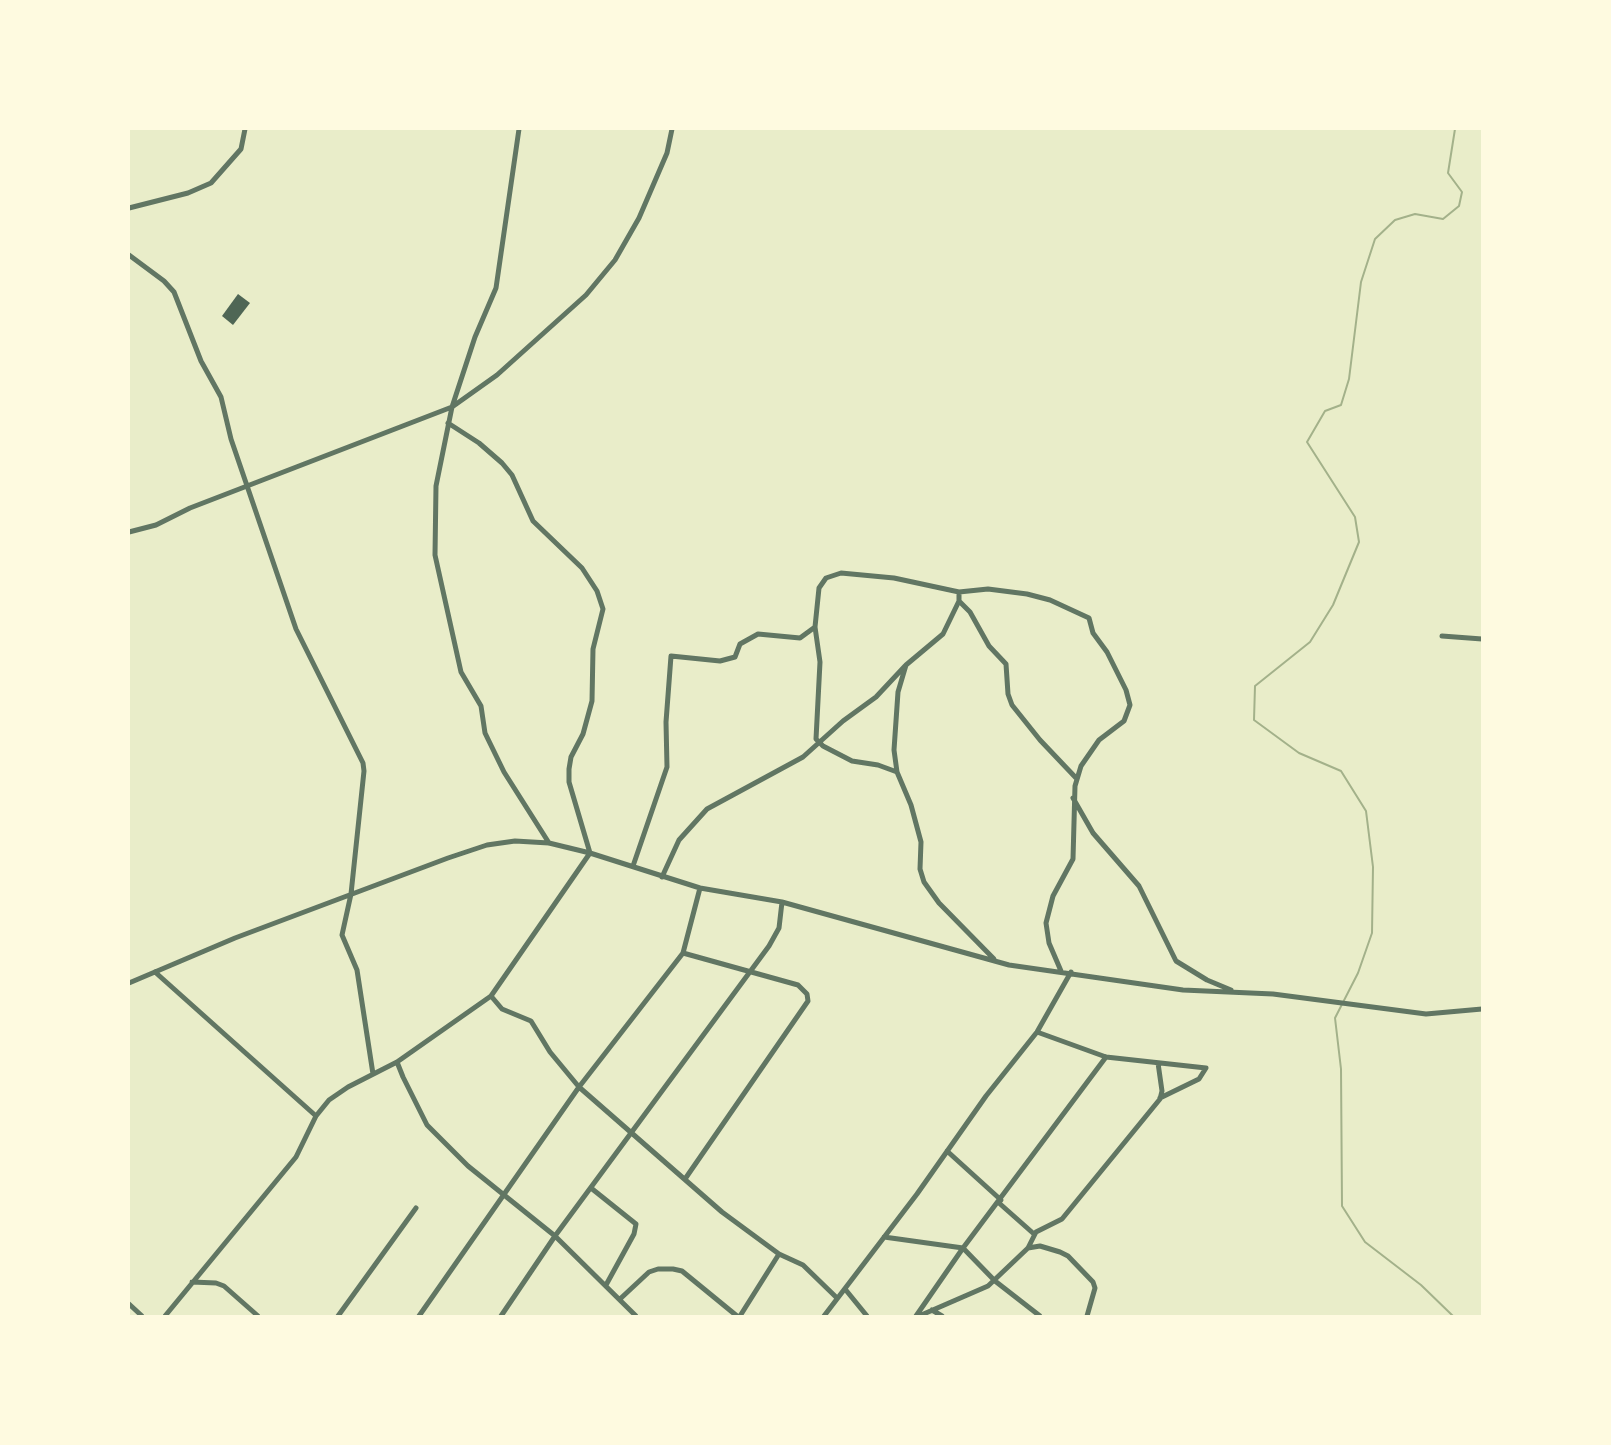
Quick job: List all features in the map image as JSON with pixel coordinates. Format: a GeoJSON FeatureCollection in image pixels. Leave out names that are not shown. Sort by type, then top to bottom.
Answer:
{"type":"FeatureCollection","features":[{"type":"Feature","properties":{"kind":"street"},"geometry":{"type":"LineString","coordinates":[[129,208],[188,193],[211,183],[242,149],[245,129]]}},
{"type":"Feature","properties":{"kind":"street"},"geometry":{"type":"LineString","coordinates":[[519,129],[496,288],[485,319],[475,337],[452,407],[436,486],[437,572],[461,672],[481,706],[485,733],[504,772],[549,843]]}},
{"type":"Feature","properties":{"kind":"street"},"geometry":{"type":"LineString","coordinates":[[129,532],[156,525],[190,508],[248,488],[452,407],[497,375],[586,295],[615,260],[639,218],[667,153],[672,129]]}},
{"type":"Feature","properties":{"kind":"street"},"geometry":{"type":"LineString","coordinates":[[129,255],[164,280],[174,292],[201,361],[217,387],[231,439],[296,629],[363,763],[351,894],[342,935],[357,970],[373,1074]]}},
{"type":"Feature","properties":{"kind":"street"},"geometry":{"type":"LineString","coordinates":[[448,423],[479,442],[502,463],[515,482],[533,521],[582,568],[602,603],[602,615],[593,649],[592,701],[583,734],[571,757],[569,769],[569,782],[590,853]]}},
{"type":"Feature","properties":{"kind":"street"},"geometry":{"type":"LineString","coordinates":[[897,772],[878,765],[852,761],[818,743],[815,730],[820,662],[815,627],[819,588],[832,575],[841,573],[894,578],[958,592],[988,588],[1027,594],[1050,600],[1089,618],[1093,633],[1107,651],[1126,690],[1130,705],[1124,721],[1099,740],[1082,766],[1077,779],[1073,796],[1073,859],[1053,896],[1046,923],[1049,943],[1061,970]]}},
{"type":"Feature","properties":{"kind":"street"},"geometry":{"type":"LineString","coordinates":[[662,877],[679,840],[707,809],[794,764],[872,701],[906,665],[943,634],[959,601],[958,592]]}},
{"type":"Feature","properties":{"kind":"street"},"geometry":{"type":"LineString","coordinates":[[959,601],[970,612],[989,646],[1006,664],[1008,694],[1012,705],[1040,740],[1077,779]]}},
{"type":"Feature","properties":{"kind":"street"},"geometry":{"type":"LineString","coordinates":[[633,866],[667,767],[666,722],[671,656],[720,661],[735,657],[740,644],[758,634],[800,638],[815,627]]}},
{"type":"Feature","properties":{"kind":"street"},"geometry":{"type":"LineString","coordinates":[[1442,636],[1482,639]]}},
{"type":"Feature","properties":{"kind":"street"},"geometry":{"type":"LineString","coordinates":[[906,665],[896,711],[894,750],[897,772],[920,836],[920,869],[924,882],[939,903],[996,961]]}},
{"type":"Feature","properties":{"kind":"street"},"geometry":{"type":"LineString","coordinates":[[1073,796],[1093,833],[1139,886],[1176,961],[1207,980],[1235,992]]}},
{"type":"Feature","properties":{"kind":"street"},"geometry":{"type":"LineString","coordinates":[[129,983],[235,938],[351,894],[488,845],[515,841],[549,843],[590,853],[700,888],[782,902],[996,961],[1183,990],[1273,994],[1426,1014],[1482,1009]]}},
{"type":"Feature","properties":{"kind":"street"},"geometry":{"type":"LineString","coordinates":[[165,1316],[296,1157],[316,1116],[329,1100],[348,1087],[397,1062],[491,996],[590,853]]}},
{"type":"Feature","properties":{"kind":"street"},"geometry":{"type":"LineString","coordinates":[[419,1316],[579,1087],[683,952],[700,888]]}},
{"type":"Feature","properties":{"kind":"street"},"geometry":{"type":"LineString","coordinates":[[501,1316],[555,1236],[775,936],[782,902]]}},
{"type":"Feature","properties":{"kind":"street"},"geometry":{"type":"LineString","coordinates":[[683,952],[748,973],[798,985],[804,989],[808,1001],[685,1179]]}},
{"type":"Feature","properties":{"kind":"street"},"geometry":{"type":"LineString","coordinates":[[155,972],[316,1116]]}},
{"type":"Feature","properties":{"kind":"street"},"geometry":{"type":"LineString","coordinates":[[825,1316],[986,1096],[1038,1032],[1071,972]]}},
{"type":"Feature","properties":{"kind":"street"},"geometry":{"type":"LineString","coordinates":[[491,996],[502,1009],[531,1021],[550,1052],[579,1087],[739,1226],[778,1254],[803,1265],[837,1298]]}},
{"type":"Feature","properties":{"kind":"street"},"geometry":{"type":"LineString","coordinates":[[917,1316],[979,1290],[994,1281],[1028,1248],[1034,1234],[1062,1219],[1160,1099],[1199,1079],[1206,1068],[1106,1057],[1038,1032]]}},
{"type":"Feature","properties":{"kind":"street"},"geometry":{"type":"LineString","coordinates":[[917,1316],[963,1248],[1106,1057]]}},
{"type":"Feature","properties":{"kind":"street"},"geometry":{"type":"LineString","coordinates":[[397,1062],[427,1125],[502,1196],[555,1236],[636,1316]]}},
{"type":"Feature","properties":{"kind":"street"},"geometry":{"type":"LineString","coordinates":[[1158,1063],[1162,1091],[1160,1099]]}},
{"type":"Feature","properties":{"kind":"street"},"geometry":{"type":"LineString","coordinates":[[947,1151],[1034,1234]]}},
{"type":"Feature","properties":{"kind":"street"},"geometry":{"type":"LineString","coordinates":[[591,1188],[636,1224],[634,1234],[606,1285]]}},
{"type":"Feature","properties":{"kind":"street"},"geometry":{"type":"LineString","coordinates":[[338,1316],[416,1208]]}},
{"type":"Feature","properties":{"kind":"street"},"geometry":{"type":"LineString","coordinates":[[884,1237],[963,1248],[994,1281],[1040,1316]]}},
{"type":"Feature","properties":{"kind":"street"},"geometry":{"type":"LineString","coordinates":[[1028,1248],[1040,1246],[1068,1256],[1093,1282],[1094,1295],[1087,1316]]}},
{"type":"Feature","properties":{"kind":"street"},"geometry":{"type":"LineString","coordinates":[[620,1299],[649,1272],[658,1269],[673,1269],[682,1271],[739,1316],[778,1254]]}},
{"type":"Feature","properties":{"kind":"street"},"geometry":{"type":"LineString","coordinates":[[192,1282],[216,1282],[224,1286],[258,1316]]}},
{"type":"Feature","properties":{"kind":"street"},"geometry":{"type":"LineString","coordinates":[[845,1289],[867,1316]]}},
{"type":"Feature","properties":{"kind":"street"},"geometry":{"type":"LineString","coordinates":[[129,1304],[142,1316]]}},
{"type":"Feature","properties":{"kind":"street"},"geometry":{"type":"LineString","coordinates":[[932,1310],[942,1316]]}},
{"type":"Feature","properties":{"kind":"building"},"geometry":{"type":"Polygon","coordinates":[[[238,294],[250,303],[233,325],[222,316],[238,294]]]}},
{"type":"Feature","properties":{"kind":"waterway"},"geometry":{"type":"LineString","coordinates":[[1453,1316],[1421,1285],[1365,1242],[1342,1206],[1341,1069],[1335,1018],[1358,973],[1372,933],[1373,867],[1366,811],[1341,771],[1299,753],[1254,720],[1255,686],[1310,642],[1333,605],[1359,542],[1355,517],[1307,442],[1325,411],[1341,405],[1349,379],[1361,282],[1375,239],[1395,220],[1415,214],[1443,219],[1459,206],[1462,192],[1448,173],[1455,129]]}}]}
